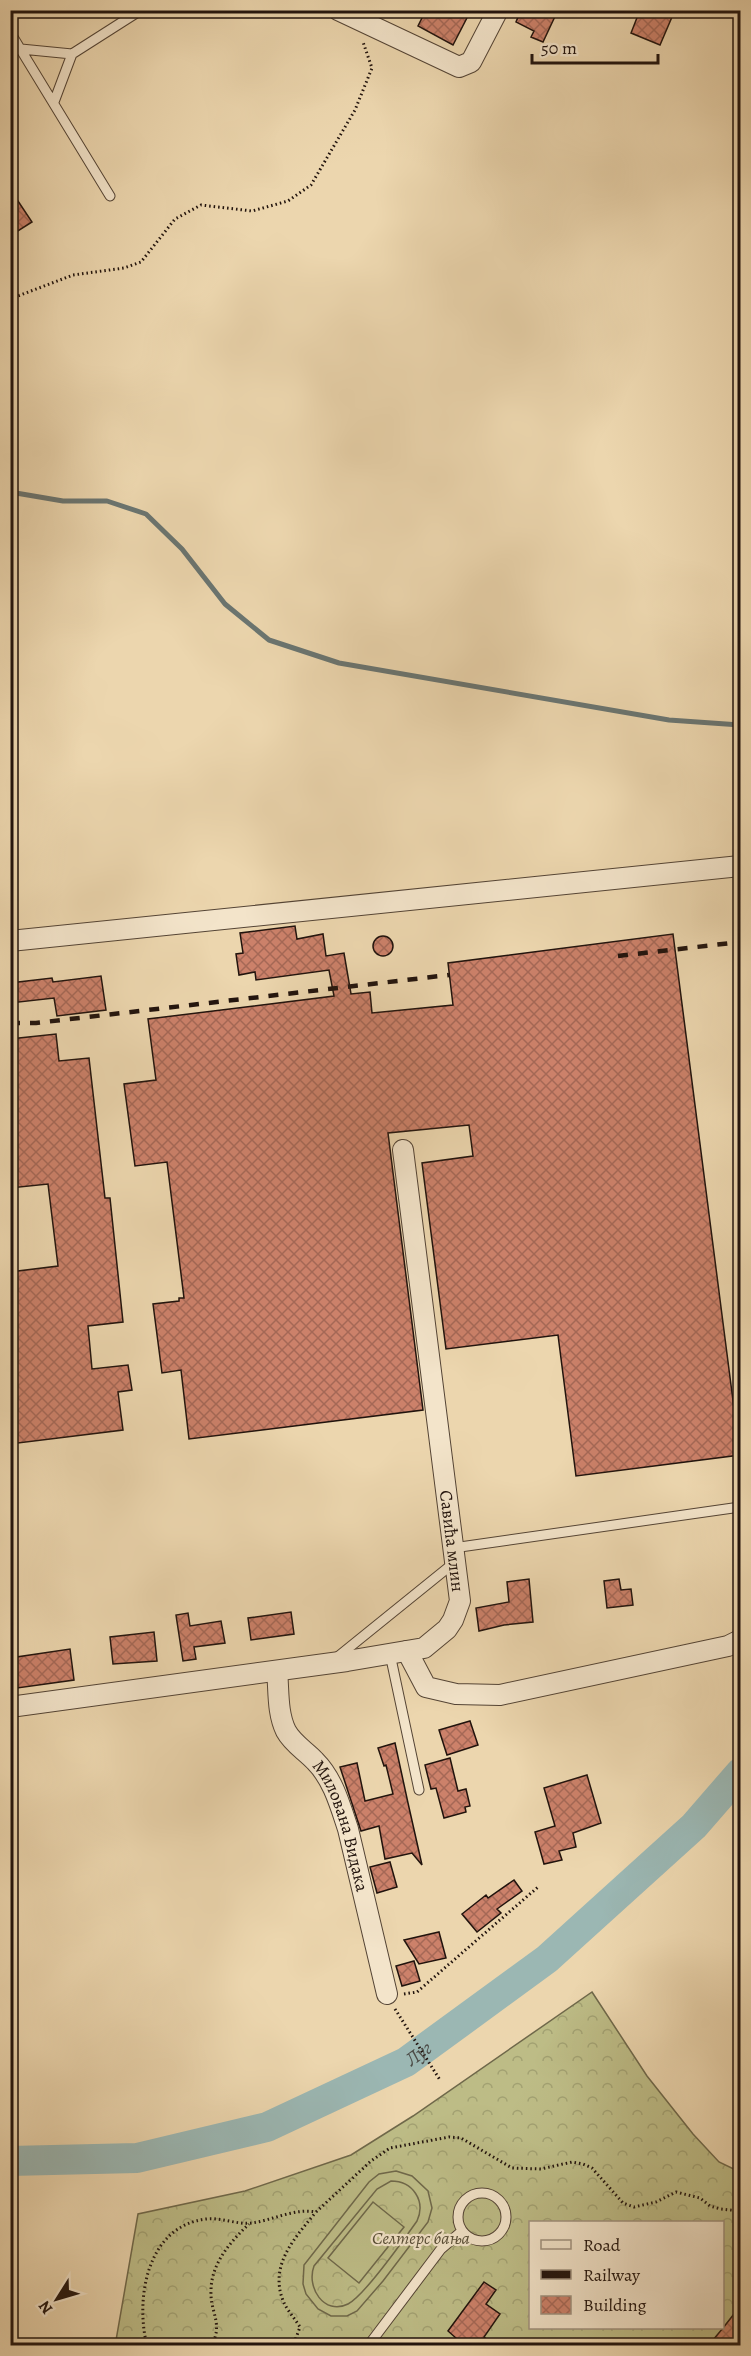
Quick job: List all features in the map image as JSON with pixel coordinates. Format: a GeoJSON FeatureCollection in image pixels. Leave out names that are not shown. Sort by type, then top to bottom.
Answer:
{"type":"FeatureCollection","features":[{"type":"Feature","properties":{"kind":"street"},"geometry":{"type":"LineString","coordinates":[[340,11],[459,67],[471,62],[498,10]]}},
{"type":"Feature","properties":{"kind":"street"},"geometry":{"type":"LineString","coordinates":[[10,940],[741,866]]}},
{"type":"Feature","properties":{"kind":"street","name":"Савића млин"},"geometry":{"type":"LineString","coordinates":[[10,1707],[329,1664],[424,1648],[433,1643],[453,1620],[460,1601],[403,1150]]}},
{"type":"Feature","properties":{"kind":"street"},"geometry":{"type":"LineString","coordinates":[[398,1653],[426,1687],[456,1694],[500,1695],[717,1648],[741,1640]]}},
{"type":"Feature","properties":{"kind":"street","name":"Милована Видака"},"geometry":{"type":"LineString","coordinates":[[277,1671],[281,1717],[287,1732],[293,1742],[317,1762],[332,1784],[348,1828],[387,1994]]}},
{"type":"Feature","properties":{"kind":"lane"},"geometry":{"type":"LineString","coordinates":[[54,102],[72,54],[141,10]]}},
{"type":"Feature","properties":{"kind":"lane"},"geometry":{"type":"LineString","coordinates":[[10,32],[110,196]]}},
{"type":"Feature","properties":{"kind":"lane"},"geometry":{"type":"LineString","coordinates":[[21,49],[72,54]]}},
{"type":"Feature","properties":{"kind":"lane"},"geometry":{"type":"LineString","coordinates":[[329,1664],[454,1555],[741,1507]]}},
{"type":"Feature","properties":{"kind":"lane"},"geometry":{"type":"LineString","coordinates":[[398,1653],[419,1790]]}},
{"type":"Feature","properties":{"kind":"lane"},"geometry":{"type":"LineString","coordinates":[[475,2194],[490,2194],[502,2203],[507,2217],[505,2225],[496,2237],[489,2240],[475,2240],[462,2231],[458,2216],[463,2202],[468,2197],[475,2194]]}},
{"type":"Feature","properties":{"kind":"lane"},"geometry":{"type":"LineString","coordinates":[[368,2346],[441,2249],[462,2231]]}},
{"type":"Feature","properties":{"kind":"path"},"geometry":{"type":"LineString","coordinates":[[10,299],[73,275],[124,268],[141,262],[176,219],[201,205],[252,212],[288,201],[312,185],[356,110],[372,68],[364,43],[358,35]]}},
{"type":"Feature","properties":{"kind":"path"},"geometry":{"type":"LineString","coordinates":[[387,1994],[398,1996],[417,1992],[538,1887]]}},
{"type":"Feature","properties":{"kind":"path"},"geometry":{"type":"LineString","coordinates":[[404,2025],[440,2080]]}},
{"type":"Feature","properties":{"kind":"path"},"geometry":{"type":"LineString","coordinates":[[290,2346],[300,2327],[285,2303],[280,2288],[280,2268],[288,2247],[316,2212],[371,2161],[390,2148],[449,2137],[461,2138],[512,2168],[541,2169],[572,2162],[583,2164],[592,2168],[623,2203],[634,2207],[643,2206],[676,2192],[700,2198],[721,2209],[741,2211]]}},
{"type":"Feature","properties":{"kind":"path"},"geometry":{"type":"LineString","coordinates":[[147,2346],[142,2304],[153,2258],[162,2242],[175,2231],[206,2219],[250,2224],[299,2212],[316,2212]]}},
{"type":"Feature","properties":{"kind":"path"},"geometry":{"type":"LineString","coordinates":[[211,2346],[217,2328],[211,2292],[212,2277],[226,2248],[250,2224]]}},
{"type":"Feature","properties":{"kind":"green space","name":"Селтерс бања"},"geometry":{"type":"Polygon","coordinates":[[[592,1992],[647,2076],[693,2134],[719,2162],[740,2172],[740,2345],[115,2346],[138,2214],[245,2191],[351,2155],[413,2116],[592,1992]]]}},
{"type":"Feature","properties":{"kind":"green space"},"geometry":{"type":"Polygon","coordinates":[[[396,2171],[412,2176],[428,2191],[432,2208],[428,2222],[357,2311],[347,2316],[331,2316],[318,2309],[306,2294],[303,2284],[304,2265],[369,2182],[379,2174],[396,2171]],[[391,2181],[377,2189],[314,2266],[312,2274],[315,2290],[325,2303],[339,2307],[355,2299],[384,2266],[417,2221],[419,2200],[411,2188],[391,2181]]]}},
{"type":"Feature","properties":{"kind":"green space"},"geometry":{"type":"Polygon","coordinates":[[[373,2202],[404,2227],[359,2283],[328,2258],[373,2202]]]}},
{"type":"Feature","properties":{"kind":"building"},"geometry":{"type":"Polygon","coordinates":[[[426,10],[471,10],[453,45],[418,26],[426,10]]]}},
{"type":"Feature","properties":{"kind":"building"},"geometry":{"type":"Polygon","coordinates":[[[521,10],[558,10],[543,42],[531,37],[534,31],[516,22],[521,10]]]}},
{"type":"Feature","properties":{"kind":"building"},"geometry":{"type":"Polygon","coordinates":[[[640,10],[675,10],[660,45],[631,33],[640,10]]]}},
{"type":"Feature","properties":{"kind":"building"},"geometry":{"type":"Polygon","coordinates":[[[10,189],[32,222],[10,236],[10,189]]]}},
{"type":"Feature","properties":{"kind":"building"},"geometry":{"type":"Polygon","coordinates":[[[295,926],[297,939],[323,934],[326,956],[344,953],[351,994],[370,992],[372,1013],[453,1005],[448,963],[673,934],[740,1455],[576,1476],[558,1335],[446,1349],[422,1163],[473,1156],[469,1125],[388,1133],[423,1410],[189,1439],[181,1370],[162,1373],[153,1304],[179,1301],[179,1298],[184,1298],[167,1162],[135,1166],[124,1084],[156,1080],[148,1019],[334,996],[329,970],[256,980],[255,972],[239,975],[236,954],[243,953],[240,933],[295,926]]]}},
{"type":"Feature","properties":{"kind":"building"},"geometry":{"type":"Polygon","coordinates":[[[383,936],[390,939],[393,946],[390,953],[383,956],[376,953],[373,946],[376,939],[383,936]]]}},
{"type":"Feature","properties":{"kind":"building"},"geometry":{"type":"Polygon","coordinates":[[[101,976],[106,1010],[57,1016],[54,998],[10,1003],[10,983],[52,978],[53,982],[101,976]]]}},
{"type":"Feature","properties":{"kind":"building"},"geometry":{"type":"Polygon","coordinates":[[[56,1034],[59,1061],[89,1058],[105,1198],[110,1198],[123,1322],[88,1326],[92,1369],[128,1365],[132,1390],[118,1392],[123,1430],[10,1444],[10,1272],[58,1266],[48,1184],[10,1188],[10,1039],[56,1034]]]}},
{"type":"Feature","properties":{"kind":"building"},"geometry":{"type":"Polygon","coordinates":[[[529,1579],[533,1622],[504,1625],[479,1631],[476,1608],[509,1602],[507,1582],[529,1579]]]}},
{"type":"Feature","properties":{"kind":"building"},"geometry":{"type":"Polygon","coordinates":[[[619,1579],[621,1590],[631,1589],[633,1605],[607,1608],[604,1581],[619,1579]]]}},
{"type":"Feature","properties":{"kind":"building"},"geometry":{"type":"Polygon","coordinates":[[[291,1612],[294,1634],[251,1640],[248,1618],[291,1612]]]}},
{"type":"Feature","properties":{"kind":"building"},"geometry":{"type":"Polygon","coordinates":[[[188,1613],[190,1626],[221,1621],[225,1643],[194,1647],[196,1659],[183,1661],[176,1615],[188,1613]]]}},
{"type":"Feature","properties":{"kind":"building"},"geometry":{"type":"Polygon","coordinates":[[[154,1632],[157,1661],[113,1664],[110,1637],[154,1632]]]}},
{"type":"Feature","properties":{"kind":"building"},"geometry":{"type":"Polygon","coordinates":[[[70,1649],[74,1680],[10,1689],[10,1658],[70,1649]]]}},
{"type":"Feature","properties":{"kind":"building"},"geometry":{"type":"Polygon","coordinates":[[[470,1721],[478,1745],[447,1755],[439,1730],[470,1721]]]}},
{"type":"Feature","properties":{"kind":"building"},"geometry":{"type":"Polygon","coordinates":[[[395,1743],[422,1865],[412,1853],[385,1859],[379,1826],[361,1831],[340,1767],[357,1763],[365,1801],[393,1794],[386,1765],[384,1766],[378,1748],[395,1743]]]}},
{"type":"Feature","properties":{"kind":"building"},"geometry":{"type":"Polygon","coordinates":[[[450,1758],[458,1791],[466,1789],[470,1806],[465,1807],[466,1812],[444,1818],[436,1788],[431,1789],[425,1765],[450,1758]]]}},
{"type":"Feature","properties":{"kind":"building"},"geometry":{"type":"Polygon","coordinates":[[[587,1775],[601,1823],[573,1833],[576,1847],[559,1851],[562,1860],[544,1864],[535,1832],[555,1826],[544,1788],[587,1775]]]}},
{"type":"Feature","properties":{"kind":"building"},"geometry":{"type":"Polygon","coordinates":[[[390,1862],[397,1887],[377,1893],[370,1867],[390,1862]]]}},
{"type":"Feature","properties":{"kind":"building"},"geometry":{"type":"Polygon","coordinates":[[[514,1880],[522,1891],[497,1909],[501,1913],[477,1932],[462,1914],[486,1895],[488,1898],[514,1880]]]}},
{"type":"Feature","properties":{"kind":"building"},"geometry":{"type":"Polygon","coordinates":[[[439,1932],[446,1958],[419,1964],[404,1940],[439,1932]]]}},
{"type":"Feature","properties":{"kind":"building"},"geometry":{"type":"Polygon","coordinates":[[[414,1961],[420,1981],[402,1986],[396,1966],[414,1961]]]}},
{"type":"Feature","properties":{"kind":"building"},"geometry":{"type":"Polygon","coordinates":[[[484,2282],[496,2290],[486,2304],[500,2314],[484,2337],[495,2346],[465,2346],[448,2331],[484,2282]]]}},
{"type":"Feature","properties":{"kind":"building"},"geometry":{"type":"Polygon","coordinates":[[[741,2305],[741,2346],[708,2346],[741,2305]]]}},
{"type":"Feature","properties":{"kind":"waterway"},"geometry":{"type":"LineString","coordinates":[[10,492],[63,501],[107,501],[146,514],[182,549],[225,604],[269,640],[339,663],[669,720],[740,725]]}},
{"type":"Feature","properties":{"kind":"waterway","name":"Луг"},"geometry":{"type":"LineString","coordinates":[[10,2161],[137,2158],[267,2127],[406,2062],[547,1959],[694,1826],[740,1773]]}},
{"type":"Feature","properties":{"kind":"railway"},"geometry":{"type":"LineString","coordinates":[[618,956],[740,942]]}},
{"type":"Feature","properties":{"kind":"railway"},"geometry":{"type":"LineString","coordinates":[[10,1023],[36,1023],[449,975]]}}]}
